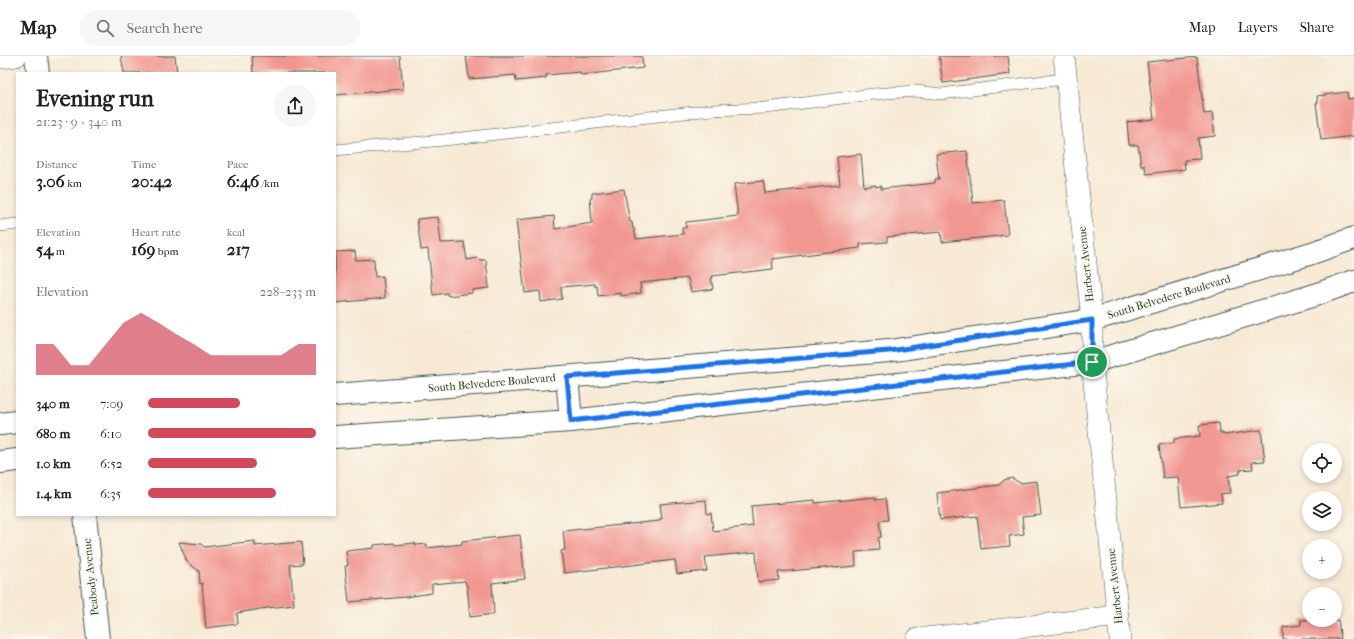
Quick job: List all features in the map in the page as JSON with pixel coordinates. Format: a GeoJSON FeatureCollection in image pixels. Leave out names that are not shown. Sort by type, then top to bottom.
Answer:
{"type":"FeatureCollection","features":[{"type":"Feature","properties":{"kind":"street"},"geometry":{"type":"LineString","coordinates":[[0,58],[16,56]]}},
{"type":"Feature","properties":{"kind":"street"},"geometry":{"type":"LineString","coordinates":[[36,56],[38,72]]}},
{"type":"Feature","properties":{"kind":"street","name":"Harbert Avenue"},"geometry":{"type":"LineString","coordinates":[[1064,56],[1092,320],[1092,362],[1120,639]]}},
{"type":"Feature","properties":{"kind":"street","name":"South Belvedere Boulevard"},"geometry":{"type":"LineString","coordinates":[[336,396],[889,351],[1092,320],[1312,253],[1354,238]]}},
{"type":"Feature","properties":{"kind":"street"},"geometry":{"type":"LineString","coordinates":[[336,437],[571,421],[1092,362],[1315,295],[1354,281]]}},
{"type":"Feature","properties":{"kind":"street"},"geometry":{"type":"LineString","coordinates":[[567,377],[571,421]]}},
{"type":"Feature","properties":{"kind":"street"},"geometry":{"type":"LineString","coordinates":[[0,424],[16,422]]}},
{"type":"Feature","properties":{"kind":"street"},"geometry":{"type":"LineString","coordinates":[[0,462],[16,460]]}},
{"type":"Feature","properties":{"kind":"street","name":"Peabody Avenue"},"geometry":{"type":"LineString","coordinates":[[85,516],[98,639]]}},
{"type":"Feature","properties":{"kind":"street"},"geometry":{"type":"LineString","coordinates":[[916,639],[1118,616]]}},
{"type":"Feature","properties":{"kind":"lane"},"geometry":{"type":"LineString","coordinates":[[336,150],[444,140],[711,110],[766,108],[873,94],[908,92],[941,94],[1066,79]]}},
{"type":"Feature","properties":{"kind":"lane"},"geometry":{"type":"LineString","coordinates":[[0,226],[16,224]]}},
{"type":"Feature","properties":{"kind":"building"},"geometry":{"type":"Polygon","coordinates":[[[121,56],[175,56],[177,72],[124,72],[121,56]]]}},
{"type":"Feature","properties":{"kind":"building"},"geometry":{"type":"Polygon","coordinates":[[[252,56],[400,56],[403,89],[336,95],[336,72],[253,72],[252,56]]]}},
{"type":"Feature","properties":{"kind":"building"},"geometry":{"type":"Polygon","coordinates":[[[466,56],[642,56],[643,68],[581,75],[580,72],[546,75],[546,78],[516,81],[515,75],[469,79],[466,56]]]}},
{"type":"Feature","properties":{"kind":"building"},"geometry":{"type":"Polygon","coordinates":[[[939,56],[1008,56],[1010,74],[943,83],[939,56]]]}},
{"type":"Feature","properties":{"kind":"building"},"geometry":{"type":"Polygon","coordinates":[[[1197,57],[1204,114],[1212,113],[1215,136],[1198,138],[1200,159],[1184,160],[1185,169],[1146,174],[1145,166],[1141,166],[1138,145],[1129,145],[1127,122],[1154,119],[1147,62],[1197,57]]]}},
{"type":"Feature","properties":{"kind":"building"},"geometry":{"type":"Polygon","coordinates":[[[1347,92],[1348,99],[1354,98],[1354,136],[1321,140],[1316,103],[1318,103],[1317,96],[1347,92]]]}},
{"type":"Feature","properties":{"kind":"building"},"geometry":{"type":"Polygon","coordinates":[[[967,151],[973,203],[1004,200],[1008,235],[942,242],[941,232],[887,237],[887,242],[860,244],[860,248],[772,259],[773,269],[712,276],[713,289],[691,292],[688,278],[640,283],[641,293],[621,296],[621,293],[598,296],[597,286],[595,287],[595,284],[561,287],[562,299],[541,302],[540,291],[525,293],[516,220],[554,216],[555,229],[592,223],[590,198],[592,198],[592,193],[624,189],[630,222],[632,222],[636,239],[683,234],[682,228],[686,228],[686,222],[738,216],[734,184],[763,181],[765,193],[840,185],[837,157],[861,154],[864,187],[876,185],[876,187],[881,186],[881,189],[935,183],[935,179],[939,179],[936,154],[967,151]]]}},
{"type":"Feature","properties":{"kind":"building"},"geometry":{"type":"Polygon","coordinates":[[[438,217],[441,243],[464,242],[467,260],[478,258],[480,260],[486,260],[489,288],[472,290],[472,293],[448,296],[447,293],[433,295],[428,249],[421,250],[417,219],[438,217]]]}},
{"type":"Feature","properties":{"kind":"building"},"geometry":{"type":"Polygon","coordinates":[[[355,251],[356,260],[374,259],[375,277],[383,276],[385,298],[336,303],[336,252],[355,251]]]}},
{"type":"Feature","properties":{"kind":"building"},"geometry":{"type":"Polygon","coordinates":[[[1219,423],[1220,433],[1223,433],[1224,435],[1261,430],[1265,461],[1252,462],[1253,469],[1240,470],[1240,474],[1228,476],[1230,493],[1221,494],[1222,503],[1181,507],[1178,477],[1163,478],[1159,445],[1174,443],[1174,439],[1200,436],[1199,425],[1219,423]]]}},
{"type":"Feature","properties":{"kind":"building"},"geometry":{"type":"Polygon","coordinates":[[[1012,478],[1020,483],[1037,481],[1041,515],[1022,517],[1024,534],[1009,536],[1010,546],[981,549],[977,516],[940,520],[937,493],[999,485],[1004,480],[1012,478]]]}},
{"type":"Feature","properties":{"kind":"building"},"geometry":{"type":"Polygon","coordinates":[[[875,497],[875,500],[885,499],[888,520],[879,521],[881,537],[878,538],[879,550],[856,552],[856,566],[778,572],[779,580],[758,582],[756,552],[705,557],[707,571],[677,574],[675,560],[564,573],[561,551],[565,550],[563,531],[659,521],[659,519],[662,519],[660,504],[706,500],[707,514],[711,513],[713,531],[753,526],[751,506],[815,500],[815,503],[875,497]]]}},
{"type":"Feature","properties":{"kind":"building"},"geometry":{"type":"Polygon","coordinates":[[[520,535],[525,579],[492,583],[494,614],[470,617],[467,585],[465,581],[432,584],[432,593],[349,602],[345,566],[348,566],[346,551],[374,548],[374,545],[394,543],[395,545],[415,543],[416,545],[427,544],[427,548],[462,544],[462,541],[520,535]]]}},
{"type":"Feature","properties":{"kind":"building"},"geometry":{"type":"Polygon","coordinates":[[[255,541],[255,546],[301,542],[303,564],[290,565],[294,605],[237,613],[238,624],[206,628],[202,583],[200,584],[199,571],[187,562],[179,542],[201,544],[204,547],[255,541]]]}},
{"type":"Feature","properties":{"kind":"building"},"geometry":{"type":"Polygon","coordinates":[[[1302,620],[1302,627],[1339,627],[1341,639],[1283,639],[1283,627],[1301,625],[1302,620]]]}},
{"type":"Feature","properties":{"kind":"route"},"geometry":{"type":"LineString","coordinates":[[1092,320],[1092,362],[896,386],[571,421],[567,377],[889,351],[1092,320]]}}]}
